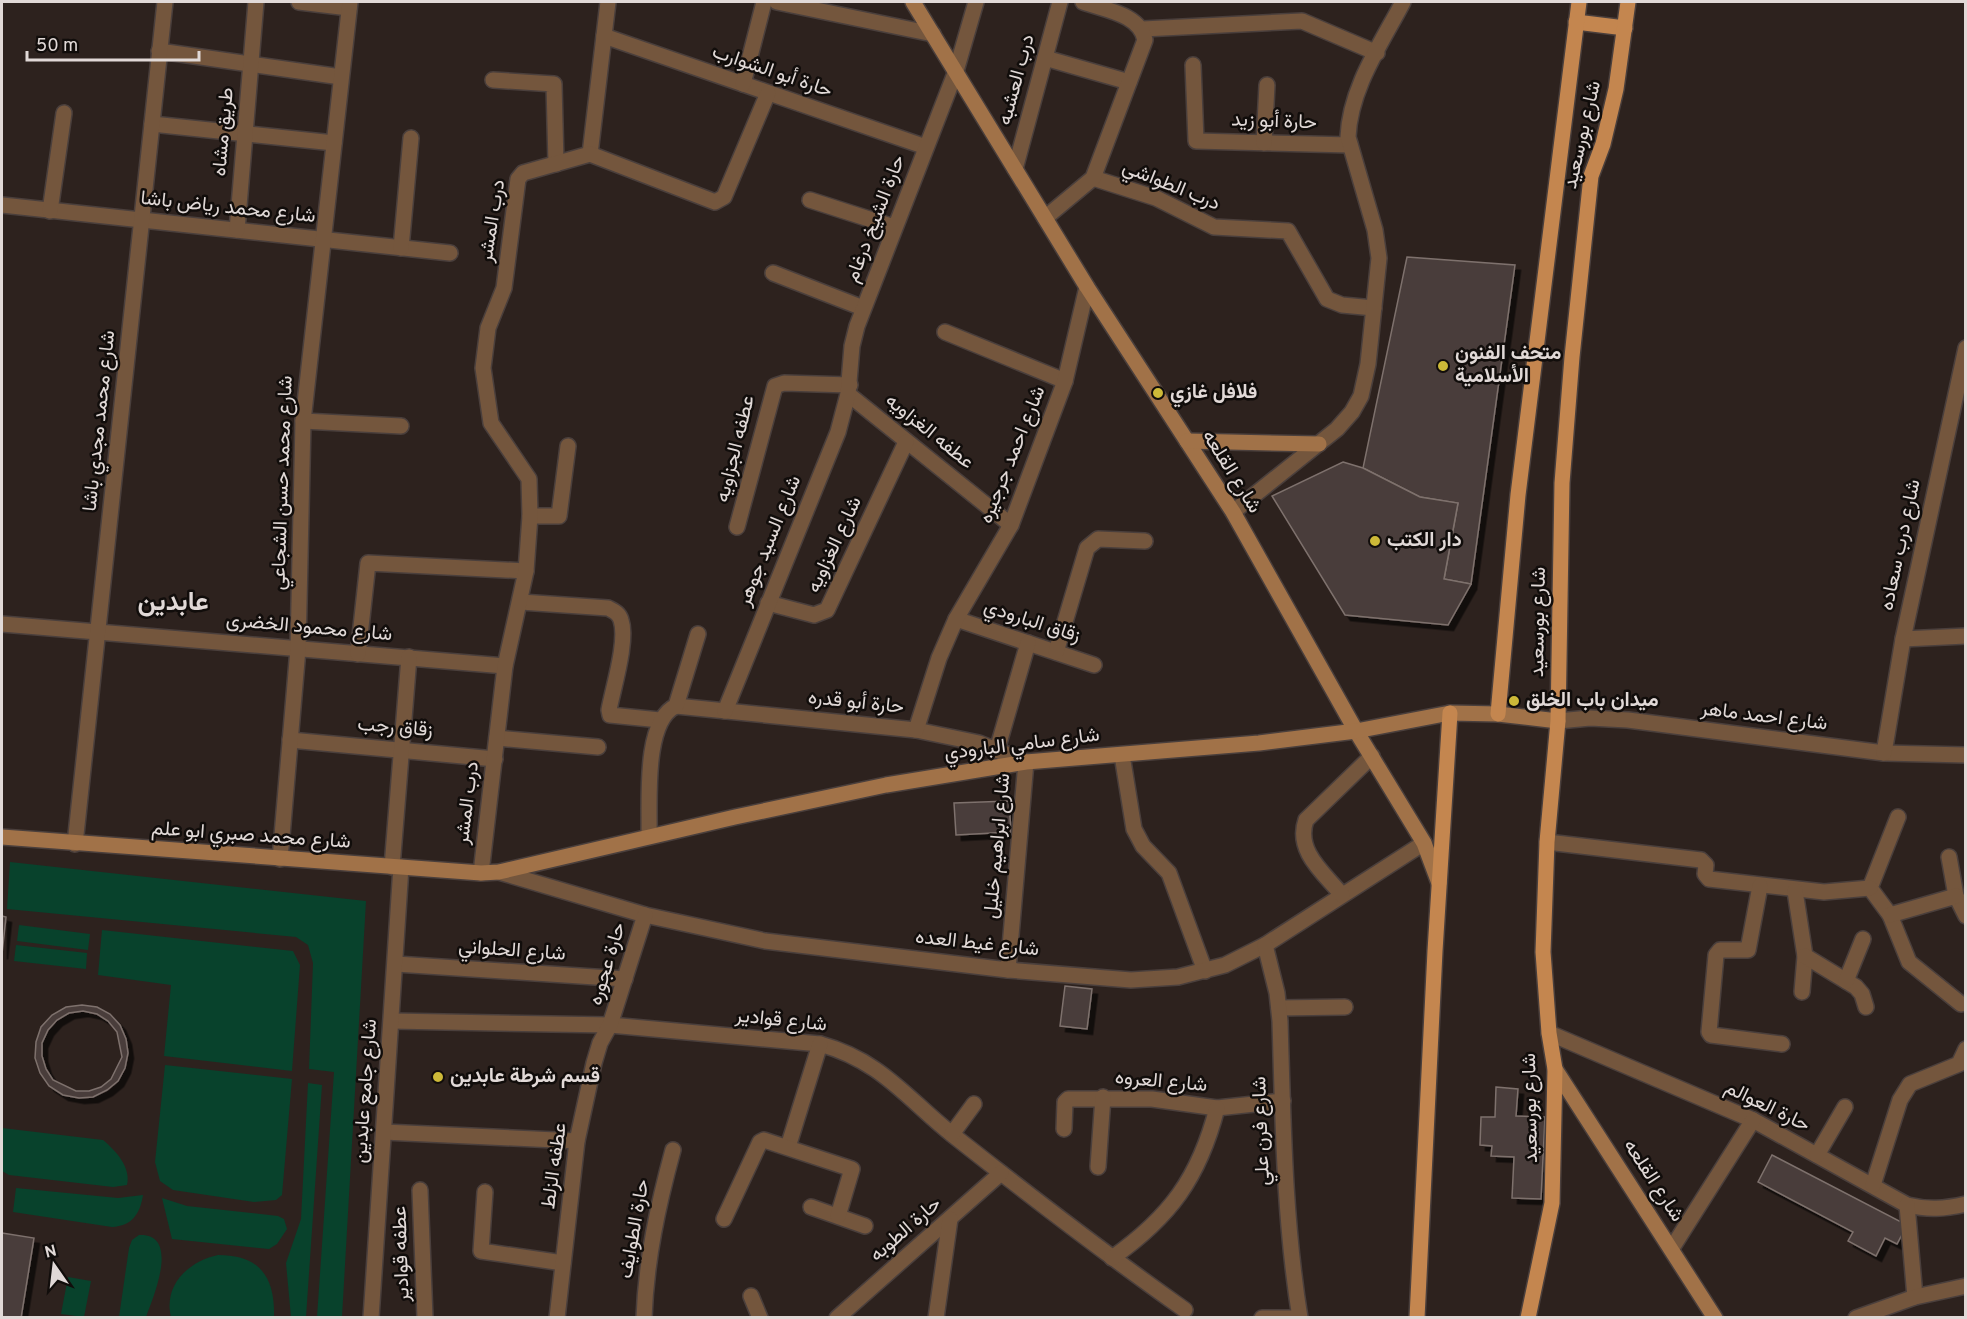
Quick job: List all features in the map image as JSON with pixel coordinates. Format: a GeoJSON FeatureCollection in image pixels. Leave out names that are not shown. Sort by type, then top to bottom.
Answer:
{"type":"FeatureCollection","features":[{"type":"Feature","properties":{"kind":"main road","name":"شارع القلعه"},"geometry":{"type":"LineString","coordinates":[[914,2],[1087,287],[1233,512],[1356,731],[1424,843],[1439,883]]}},
{"type":"Feature","properties":{"kind":"main road","name":"شارع بورسعيد"},"geometry":{"type":"LineString","coordinates":[[1498,714],[1518,495],[1579,2]]}},
{"type":"Feature","properties":{"kind":"main road","name":"شارع بورسعيد"},"geometry":{"type":"LineString","coordinates":[[1528,1317],[1552,1203],[1555,1069],[1549,1033],[1543,952],[1547,842],[1558,721],[1562,483],[1572,357],[1591,176],[1603,144],[1617,90],[1628,2]]}},
{"type":"Feature","properties":{"kind":"main road"},"geometry":{"type":"LineString","coordinates":[[1576,22],[1625,28]]}},
{"type":"Feature","properties":{"kind":"main road"},"geometry":{"type":"LineString","coordinates":[[1187,441],[1319,444]]}},
{"type":"Feature","properties":{"kind":"main road"},"geometry":{"type":"LineString","coordinates":[[1416,1317],[1450,713]]}},
{"type":"Feature","properties":{"kind":"main road","name":"شارع سامي البارودي"},"geometry":{"type":"LineString","coordinates":[[499,872],[649,835],[886,785],[1026,762],[1259,743],[1356,731],[1450,713],[1498,714],[1558,721]]}},
{"type":"Feature","properties":{"kind":"main road","name":"شارع محمد صبري ابو علم"},"geometry":{"type":"LineString","coordinates":[[2,837],[280,859],[481,873],[499,872]]}},
{"type":"Feature","properties":{"kind":"main road","name":"شارع القلعه"},"geometry":{"type":"LineString","coordinates":[[1555,1069],[1715,1317]]}},
{"type":"Feature","properties":{"kind":"street","name":"شارع محمد مجدي باشا"},"geometry":{"type":"LineString","coordinates":[[75,844],[165,2]]}},
{"type":"Feature","properties":{"kind":"street","name":"طريق مشاه"},"geometry":{"type":"LineString","coordinates":[[237,230],[256,2]]}},
{"type":"Feature","properties":{"kind":"street"},"geometry":{"type":"LineString","coordinates":[[299,2],[349,5]]}},
{"type":"Feature","properties":{"kind":"street"},"geometry":{"type":"LineString","coordinates":[[608,2],[590,154],[715,202],[719,201],[724,197],[768,93]]}},
{"type":"Feature","properties":{"kind":"street"},"geometry":{"type":"LineString","coordinates":[[743,84],[764,2]]}},
{"type":"Feature","properties":{"kind":"street"},"geometry":{"type":"LineString","coordinates":[[777,2],[933,34]]}},
{"type":"Feature","properties":{"kind":"street","name":"حارة الشيخ درغام"},"geometry":{"type":"LineString","coordinates":[[849,390],[852,346],[863,308],[956,71],[976,2]]}},
{"type":"Feature","properties":{"kind":"street","name":"درب العشبه"},"geometry":{"type":"LineString","coordinates":[[1015,169],[1060,2]]}},
{"type":"Feature","properties":{"kind":"street"},"geometry":{"type":"LineString","coordinates":[[1045,218],[1093,178],[1145,40],[1143,29],[1137,22],[1083,2]]}},
{"type":"Feature","properties":{"kind":"street"},"geometry":{"type":"LineString","coordinates":[[1233,512],[1319,444],[1352,412],[1361,396],[1379,258],[1375,230],[1350,145],[1349,121],[1357,92],[1403,2]]}},
{"type":"Feature","properties":{"kind":"street","name":"شارع محمد حسن الشجاعي"},"geometry":{"type":"LineString","coordinates":[[280,859],[298,649],[303,421],[349,5]]}},
{"type":"Feature","properties":{"kind":"street"},"geometry":{"type":"LineString","coordinates":[[1143,29],[1302,21],[1377,53]]}},
{"type":"Feature","properties":{"kind":"street","name":"حارة أبو الشوارب"},"geometry":{"type":"LineString","coordinates":[[604,36],[926,147]]}},
{"type":"Feature","properties":{"kind":"street"},"geometry":{"type":"LineString","coordinates":[[159,51],[341,77]]}},
{"type":"Feature","properties":{"kind":"street"},"geometry":{"type":"LineString","coordinates":[[1045,58],[1129,82]]}},
{"type":"Feature","properties":{"kind":"street","name":"حارة أبو زيد"},"geometry":{"type":"LineString","coordinates":[[1193,65],[1196,141],[1350,145]]}},
{"type":"Feature","properties":{"kind":"street"},"geometry":{"type":"LineString","coordinates":[[493,80],[554,84],[556,164]]}},
{"type":"Feature","properties":{"kind":"street"},"geometry":{"type":"LineString","coordinates":[[1264,142],[1267,85]]}},
{"type":"Feature","properties":{"kind":"street"},"geometry":{"type":"LineString","coordinates":[[50,211],[64,113]]}},
{"type":"Feature","properties":{"kind":"street"},"geometry":{"type":"LineString","coordinates":[[152,124],[334,143]]}},
{"type":"Feature","properties":{"kind":"street"},"geometry":{"type":"LineString","coordinates":[[401,248],[411,138]]}},
{"type":"Feature","properties":{"kind":"street","name":"درب المشر"},"geometry":{"type":"LineString","coordinates":[[481,873],[506,666],[526,571],[530,516],[529,479],[491,423],[488,414],[484,353],[488,328],[504,288],[518,179],[523,173],[590,154]]}},
{"type":"Feature","properties":{"kind":"street","name":"درب الطواشي"},"geometry":{"type":"LineString","coordinates":[[1093,178],[1156,198],[1214,227],[1288,231],[1327,299],[1342,305],[1374,308]]}},
{"type":"Feature","properties":{"kind":"street"},"geometry":{"type":"LineString","coordinates":[[810,200],[894,227]]}},
{"type":"Feature","properties":{"kind":"street","name":"شارع محمد رياض باشا"},"geometry":{"type":"LineString","coordinates":[[2,205],[450,253]]}},
{"type":"Feature","properties":{"kind":"street"},"geometry":{"type":"LineString","coordinates":[[773,273],[863,308]]}},
{"type":"Feature","properties":{"kind":"street","name":"شارع احمد جرجيره"},"geometry":{"type":"LineString","coordinates":[[916,730],[939,658],[956,619],[1011,525],[1065,381],[1087,287]]}},
{"type":"Feature","properties":{"kind":"street"},"geometry":{"type":"LineString","coordinates":[[945,332],[1065,381]]}},
{"type":"Feature","properties":{"kind":"street","name":"شارع درب سعاده"},"geometry":{"type":"LineString","coordinates":[[1884,753],[1903,639],[1965,348]]}},
{"type":"Feature","properties":{"kind":"street","name":"عطفه الجزاويه"},"geometry":{"type":"LineString","coordinates":[[737,527],[775,386],[784,383],[849,390]]}},
{"type":"Feature","properties":{"kind":"street","name":"عطفه الغزاويه"},"geometry":{"type":"LineString","coordinates":[[849,390],[906,442],[1011,525]]}},
{"type":"Feature","properties":{"kind":"street","name":"شارع السيد جوهر"},"geometry":{"type":"LineString","coordinates":[[725,711],[838,432],[849,390]]}},
{"type":"Feature","properties":{"kind":"street"},"geometry":{"type":"LineString","coordinates":[[303,421],[402,426]]}},
{"type":"Feature","properties":{"kind":"street","name":"شارع الغزاويه"},"geometry":{"type":"LineString","coordinates":[[768,603],[814,615],[827,610],[906,442]]}},
{"type":"Feature","properties":{"kind":"street"},"geometry":{"type":"LineString","coordinates":[[530,516],[559,516],[568,446]]}},
{"type":"Feature","properties":{"kind":"street"},"geometry":{"type":"LineString","coordinates":[[1056,652],[1087,548],[1098,539],[1145,541]]}},
{"type":"Feature","properties":{"kind":"street"},"geometry":{"type":"LineString","coordinates":[[358,654],[368,563],[526,571]]}},
{"type":"Feature","properties":{"kind":"street"},"geometry":{"type":"LineString","coordinates":[[521,602],[608,608],[615,611],[620,618],[622,640],[610,715],[660,720]]}},
{"type":"Feature","properties":{"kind":"street","name":"زقاق البارودي"},"geometry":{"type":"LineString","coordinates":[[956,619],[1094,665]]}},
{"type":"Feature","properties":{"kind":"street","name":"شارع محمود الخضرى"},"geometry":{"type":"LineString","coordinates":[[2,624],[506,666]]}},
{"type":"Feature","properties":{"kind":"street"},"geometry":{"type":"LineString","coordinates":[[649,835],[653,751],[660,720],[676,706],[698,634]]}},
{"type":"Feature","properties":{"kind":"street"},"geometry":{"type":"LineString","coordinates":[[1903,639],[1965,636]]}},
{"type":"Feature","properties":{"kind":"street"},"geometry":{"type":"LineString","coordinates":[[997,750],[1028,643]]}},
{"type":"Feature","properties":{"kind":"street","name":"شارع جامع عابدين"},"geometry":{"type":"LineString","coordinates":[[371,1317],[396,964],[397,867],[410,657]]}},
{"type":"Feature","properties":{"kind":"street","name":"حارة أبو قدره"},"geometry":{"type":"LineString","coordinates":[[676,706],[916,730],[979,743],[1026,762]]}},
{"type":"Feature","properties":{"kind":"street","name":"شارع احمد ماهر"},"geometry":{"type":"LineString","coordinates":[[1558,721],[1590,718],[1628,720],[1884,753],[1965,755]]}},
{"type":"Feature","properties":{"kind":"street","name":"درب المشر"},"geometry":{"type":"LineString","coordinates":[[497,738],[598,747]]}},
{"type":"Feature","properties":{"kind":"street","name":"زقاق رجب"},"geometry":{"type":"LineString","coordinates":[[290,740],[495,759]]}},
{"type":"Feature","properties":{"kind":"street"},"geometry":{"type":"LineString","coordinates":[[1122,754],[1134,829],[1143,846],[1169,873],[1205,971]]}},
{"type":"Feature","properties":{"kind":"street"},"geometry":{"type":"LineString","coordinates":[[1342,896],[1308,853],[1302,842],[1302,832],[1306,820],[1372,756]]}},
{"type":"Feature","properties":{"kind":"street","name":"شارع ابراهيم خليل"},"geometry":{"type":"LineString","coordinates":[[1008,970],[1026,762]]}},
{"type":"Feature","properties":{"kind":"street"},"geometry":{"type":"LineString","coordinates":[[1870,888],[1898,817]]}},
{"type":"Feature","properties":{"kind":"street"},"geometry":{"type":"LineString","coordinates":[[1547,842],[1701,860],[1706,865],[1705,874],[1709,879],[1795,891],[1824,892],[1870,888]]}},
{"type":"Feature","properties":{"kind":"street","name":"شارع غيط العده"},"geometry":{"type":"LineString","coordinates":[[499,872],[645,915],[765,941],[1008,970],[1131,980],[1178,976],[1225,965],[1265,945],[1424,843]]}},
{"type":"Feature","properties":{"kind":"street"},"geometry":{"type":"LineString","coordinates":[[1949,857],[1956,896],[1965,916]]}},
{"type":"Feature","properties":{"kind":"street"},"geometry":{"type":"LineString","coordinates":[[1760,886],[1749,948],[1744,951],[1720,950],[1716,954],[1710,1034],[1782,1044]]}},
{"type":"Feature","properties":{"kind":"street"},"geometry":{"type":"LineString","coordinates":[[1870,888],[1890,915],[1909,962],[1960,1004]]}},
{"type":"Feature","properties":{"kind":"street"},"geometry":{"type":"LineString","coordinates":[[1795,891],[1805,956],[1802,992]]}},
{"type":"Feature","properties":{"kind":"street"},"geometry":{"type":"LineString","coordinates":[[1890,915],[1956,896]]}},
{"type":"Feature","properties":{"kind":"street","name":"حارة عجوره"},"geometry":{"type":"LineString","coordinates":[[610,1025],[645,915]]}},
{"type":"Feature","properties":{"kind":"street"},"geometry":{"type":"LineString","coordinates":[[1846,981],[1863,939]]}},
{"type":"Feature","properties":{"kind":"street","name":"شارع فرن علي"},"geometry":{"type":"LineString","coordinates":[[1265,945],[1279,1008],[1284,1188],[1290,1254],[1300,1317]]}},
{"type":"Feature","properties":{"kind":"street"},"geometry":{"type":"LineString","coordinates":[[1805,956],[1860,991],[1866,1007]]}},
{"type":"Feature","properties":{"kind":"street","name":"شارع الحلواني"},"geometry":{"type":"LineString","coordinates":[[396,964],[625,980]]}},
{"type":"Feature","properties":{"kind":"street"},"geometry":{"type":"LineString","coordinates":[[1279,1008],[1346,1007]]}},
{"type":"Feature","properties":{"kind":"street","name":"شارع قوادير"},"geometry":{"type":"LineString","coordinates":[[392,1021],[610,1025],[820,1044],[863,1060],[893,1081],[952,1134],[1001,1173],[1112,1258],[1185,1310]]}},
{"type":"Feature","properties":{"kind":"street","name":"عطفه الزلط"},"geometry":{"type":"LineString","coordinates":[[557,1317],[578,1141],[594,1063],[600,1043],[610,1025]]}},
{"type":"Feature","properties":{"kind":"street","name":"حارة العوالم"},"geometry":{"type":"LineString","coordinates":[[1549,1033],[1752,1120],[1907,1205],[1926,1209],[1947,1209],[1965,1204]]}},
{"type":"Feature","properties":{"kind":"street"},"geometry":{"type":"LineString","coordinates":[[788,1147],[820,1044]]}},
{"type":"Feature","properties":{"kind":"street"},"geometry":{"type":"LineString","coordinates":[[1873,1185],[1900,1100],[1910,1084],[1959,1064],[1965,1049]]}},
{"type":"Feature","properties":{"kind":"street"},"geometry":{"type":"LineString","coordinates":[[1098,1167],[1103,1097]]}},
{"type":"Feature","properties":{"kind":"street","name":"شارع العروه"},"geometry":{"type":"LineString","coordinates":[[1064,1129],[1066,1099],[1103,1097],[1152,1099],[1217,1108],[1282,1101]]}},
{"type":"Feature","properties":{"kind":"street"},"geometry":{"type":"LineString","coordinates":[[952,1134],[974,1104]]}},
{"type":"Feature","properties":{"kind":"street"},"geometry":{"type":"LineString","coordinates":[[1817,1155],[1845,1107]]}},
{"type":"Feature","properties":{"kind":"street"},"geometry":{"type":"LineString","coordinates":[[1112,1258],[1143,1236],[1176,1201],[1192,1178],[1208,1143],[1217,1108]]}},
{"type":"Feature","properties":{"kind":"street"},"geometry":{"type":"LineString","coordinates":[[1672,1248],[1752,1120]]}},
{"type":"Feature","properties":{"kind":"street"},"geometry":{"type":"LineString","coordinates":[[384,1131],[578,1141]]}},
{"type":"Feature","properties":{"kind":"street"},"geometry":{"type":"LineString","coordinates":[[724,1219],[760,1142],[764,1140],[852,1169],[838,1216]]}},
{"type":"Feature","properties":{"kind":"street","name":"حارة الطوايف"},"geometry":{"type":"LineString","coordinates":[[644,1317],[651,1242],[673,1150]]}},
{"type":"Feature","properties":{"kind":"street","name":"حارة الطوبه"},"geometry":{"type":"LineString","coordinates":[[837,1317],[1001,1173]]}},
{"type":"Feature","properties":{"kind":"street","name":"عطفه قوادير"},"geometry":{"type":"LineString","coordinates":[[420,1190],[425,1317]]}},
{"type":"Feature","properties":{"kind":"street"},"geometry":{"type":"LineString","coordinates":[[485,1192],[481,1251],[563,1263]]}},
{"type":"Feature","properties":{"kind":"street"},"geometry":{"type":"LineString","coordinates":[[1907,1205],[1915,1297]]}},
{"type":"Feature","properties":{"kind":"street"},"geometry":{"type":"LineString","coordinates":[[811,1207],[865,1226]]}},
{"type":"Feature","properties":{"kind":"street"},"geometry":{"type":"LineString","coordinates":[[936,1317],[950,1219]]}},
{"type":"Feature","properties":{"kind":"street"},"geometry":{"type":"LineString","coordinates":[[1856,1317],[1915,1297],[1965,1286]]}},
{"type":"Feature","properties":{"kind":"street"},"geometry":{"type":"LineString","coordinates":[[751,1296],[760,1317]]}},
{"type":"Feature","properties":{"kind":"street"},"geometry":{"type":"LineString","coordinates":[[1262,1317],[1300,1317]]}},
{"type":"Feature","properties":{"kind":"green space"},"geometry":{"type":"Polygon","coordinates":[[[10,862],[366,901],[342,1317],[317,1317],[334,1072],[309,1069],[313,963],[308,945],[296,937],[7,909],[10,862]]]}},
{"type":"Feature","properties":{"kind":"green space"},"geometry":{"type":"Polygon","coordinates":[[[19,925],[90,934],[88,950],[17,941],[19,925]]]}},
{"type":"Feature","properties":{"kind":"green space"},"geometry":{"type":"Polygon","coordinates":[[[102,930],[293,951],[300,965],[292,1071],[164,1056],[171,985],[98,975],[102,930]]]}},
{"type":"Feature","properties":{"kind":"green space"},"geometry":{"type":"Polygon","coordinates":[[[16,945],[87,953],[86,969],[14,961],[16,945]]]}},
{"type":"Feature","properties":{"kind":"green space"},"geometry":{"type":"Polygon","coordinates":[[[165,1065],[292,1079],[282,1195],[276,1200],[254,1202],[173,1190],[160,1181],[155,1162],[165,1065]]]}},
{"type":"Feature","properties":{"kind":"green space"},"geometry":{"type":"Polygon","coordinates":[[[308,1083],[322,1085],[306,1317],[291,1317],[286,1263],[301,1219],[308,1083]]]}},
{"type":"Feature","properties":{"kind":"green space"},"geometry":{"type":"Polygon","coordinates":[[[2,1128],[103,1140],[125,1166],[127,1185],[113,1187],[9,1175],[2,1171],[2,1128]]]}},
{"type":"Feature","properties":{"kind":"green space"},"geometry":{"type":"Polygon","coordinates":[[[16,1188],[118,1198],[143,1195],[140,1208],[134,1218],[125,1224],[112,1227],[13,1212],[16,1188]]]}},
{"type":"Feature","properties":{"kind":"green space"},"geometry":{"type":"Polygon","coordinates":[[[162,1198],[187,1206],[278,1216],[284,1219],[287,1229],[277,1244],[269,1249],[172,1239],[162,1198]]]}},
{"type":"Feature","properties":{"kind":"green space"},"geometry":{"type":"Polygon","coordinates":[[[139,1235],[152,1237],[159,1244],[162,1255],[158,1282],[146,1317],[119,1317],[129,1248],[132,1240],[139,1235]]]}},
{"type":"Feature","properties":{"kind":"green space"},"geometry":{"type":"Polygon","coordinates":[[[218,1255],[245,1259],[262,1271],[272,1290],[274,1317],[171,1317],[171,1295],[181,1276],[197,1263],[218,1255]]]}},
{"type":"Feature","properties":{"kind":"green space"},"geometry":{"type":"Polygon","coordinates":[[[68,1277],[91,1281],[84,1317],[61,1314],[68,1277]]]}},
{"type":"Feature","properties":{"kind":"building","name":"متحف الفنون الأسلامية"},"geometry":{"type":"Polygon","coordinates":[[[1407,257],[1515,265],[1471,584],[1444,579],[1458,503],[1420,497],[1363,468],[1407,257]]]}},
{"type":"Feature","properties":{"kind":"building","name":"دار الكتب"},"geometry":{"type":"Polygon","coordinates":[[[1343,462],[1363,468],[1420,497],[1458,503],[1444,579],[1471,584],[1448,625],[1345,615],[1272,496],[1343,462]]]}},
{"type":"Feature","properties":{"kind":"building"},"geometry":{"type":"Polygon","coordinates":[[[1009,801],[1011,832],[956,835],[954,803],[1009,801]]]}},
{"type":"Feature","properties":{"kind":"building"},"geometry":{"type":"Polygon","coordinates":[[[2,916],[6,917],[2,954],[2,916]]]}},
{"type":"Feature","properties":{"kind":"building"},"geometry":{"type":"Polygon","coordinates":[[[1065,986],[1092,989],[1087,1029],[1060,1026],[1065,986]]]}},
{"type":"Feature","properties":{"kind":"building"},"geometry":{"type":"Polygon","coordinates":[[[82,1005],[97,1007],[110,1014],[120,1025],[126,1039],[128,1053],[125,1068],[118,1081],[93,1097],[79,1098],[63,1095],[49,1086],[40,1073],[35,1058],[36,1042],[41,1027],[52,1015],[66,1007],[82,1005]],[[83,1011],[69,1013],[57,1020],[48,1030],[42,1043],[42,1056],[53,1080],[76,1091],[89,1091],[101,1087],[111,1079],[122,1057],[117,1032],[108,1021],[97,1014],[83,1011]]]}},
{"type":"Feature","properties":{"kind":"building"},"geometry":{"type":"Polygon","coordinates":[[[1496,1087],[1518,1089],[1516,1116],[1545,1117],[1541,1199],[1512,1198],[1514,1157],[1491,1156],[1492,1146],[1480,1145],[1481,1117],[1495,1117],[1496,1087]]]}},
{"type":"Feature","properties":{"kind":"building"},"geometry":{"type":"Polygon","coordinates":[[[1772,1155],[1907,1225],[1897,1244],[1885,1238],[1876,1256],[1848,1241],[1853,1232],[1758,1182],[1772,1155]]]}},
{"type":"Feature","properties":{"kind":"building"},"geometry":{"type":"Polygon","coordinates":[[[2,1233],[34,1238],[21,1318],[2,1318],[2,1233]]]}},
{"type":"Feature","properties":{"kind":"place","name":"متحف الفنون الأسلامية"},"geometry":{"type":"Point","coordinates":[1443,366]}},
{"type":"Feature","properties":{"kind":"place","name":"فلافل غازي"},"geometry":{"type":"Point","coordinates":[1158,393]}},
{"type":"Feature","properties":{"kind":"place","name":"دار الكتب"},"geometry":{"type":"Point","coordinates":[1375,541]}},
{"type":"Feature","properties":{"kind":"place","name":"ميدان باب الخلق"},"geometry":{"type":"Point","coordinates":[1514,701]}},
{"type":"Feature","properties":{"kind":"place","name":"قسم شرطة عابدين"},"geometry":{"type":"Point","coordinates":[438,1077]}},
{"type":"Feature","properties":{"kind":"district","name":"عابدين"},"geometry":{"type":"Point","coordinates":[173,603]}}]}
